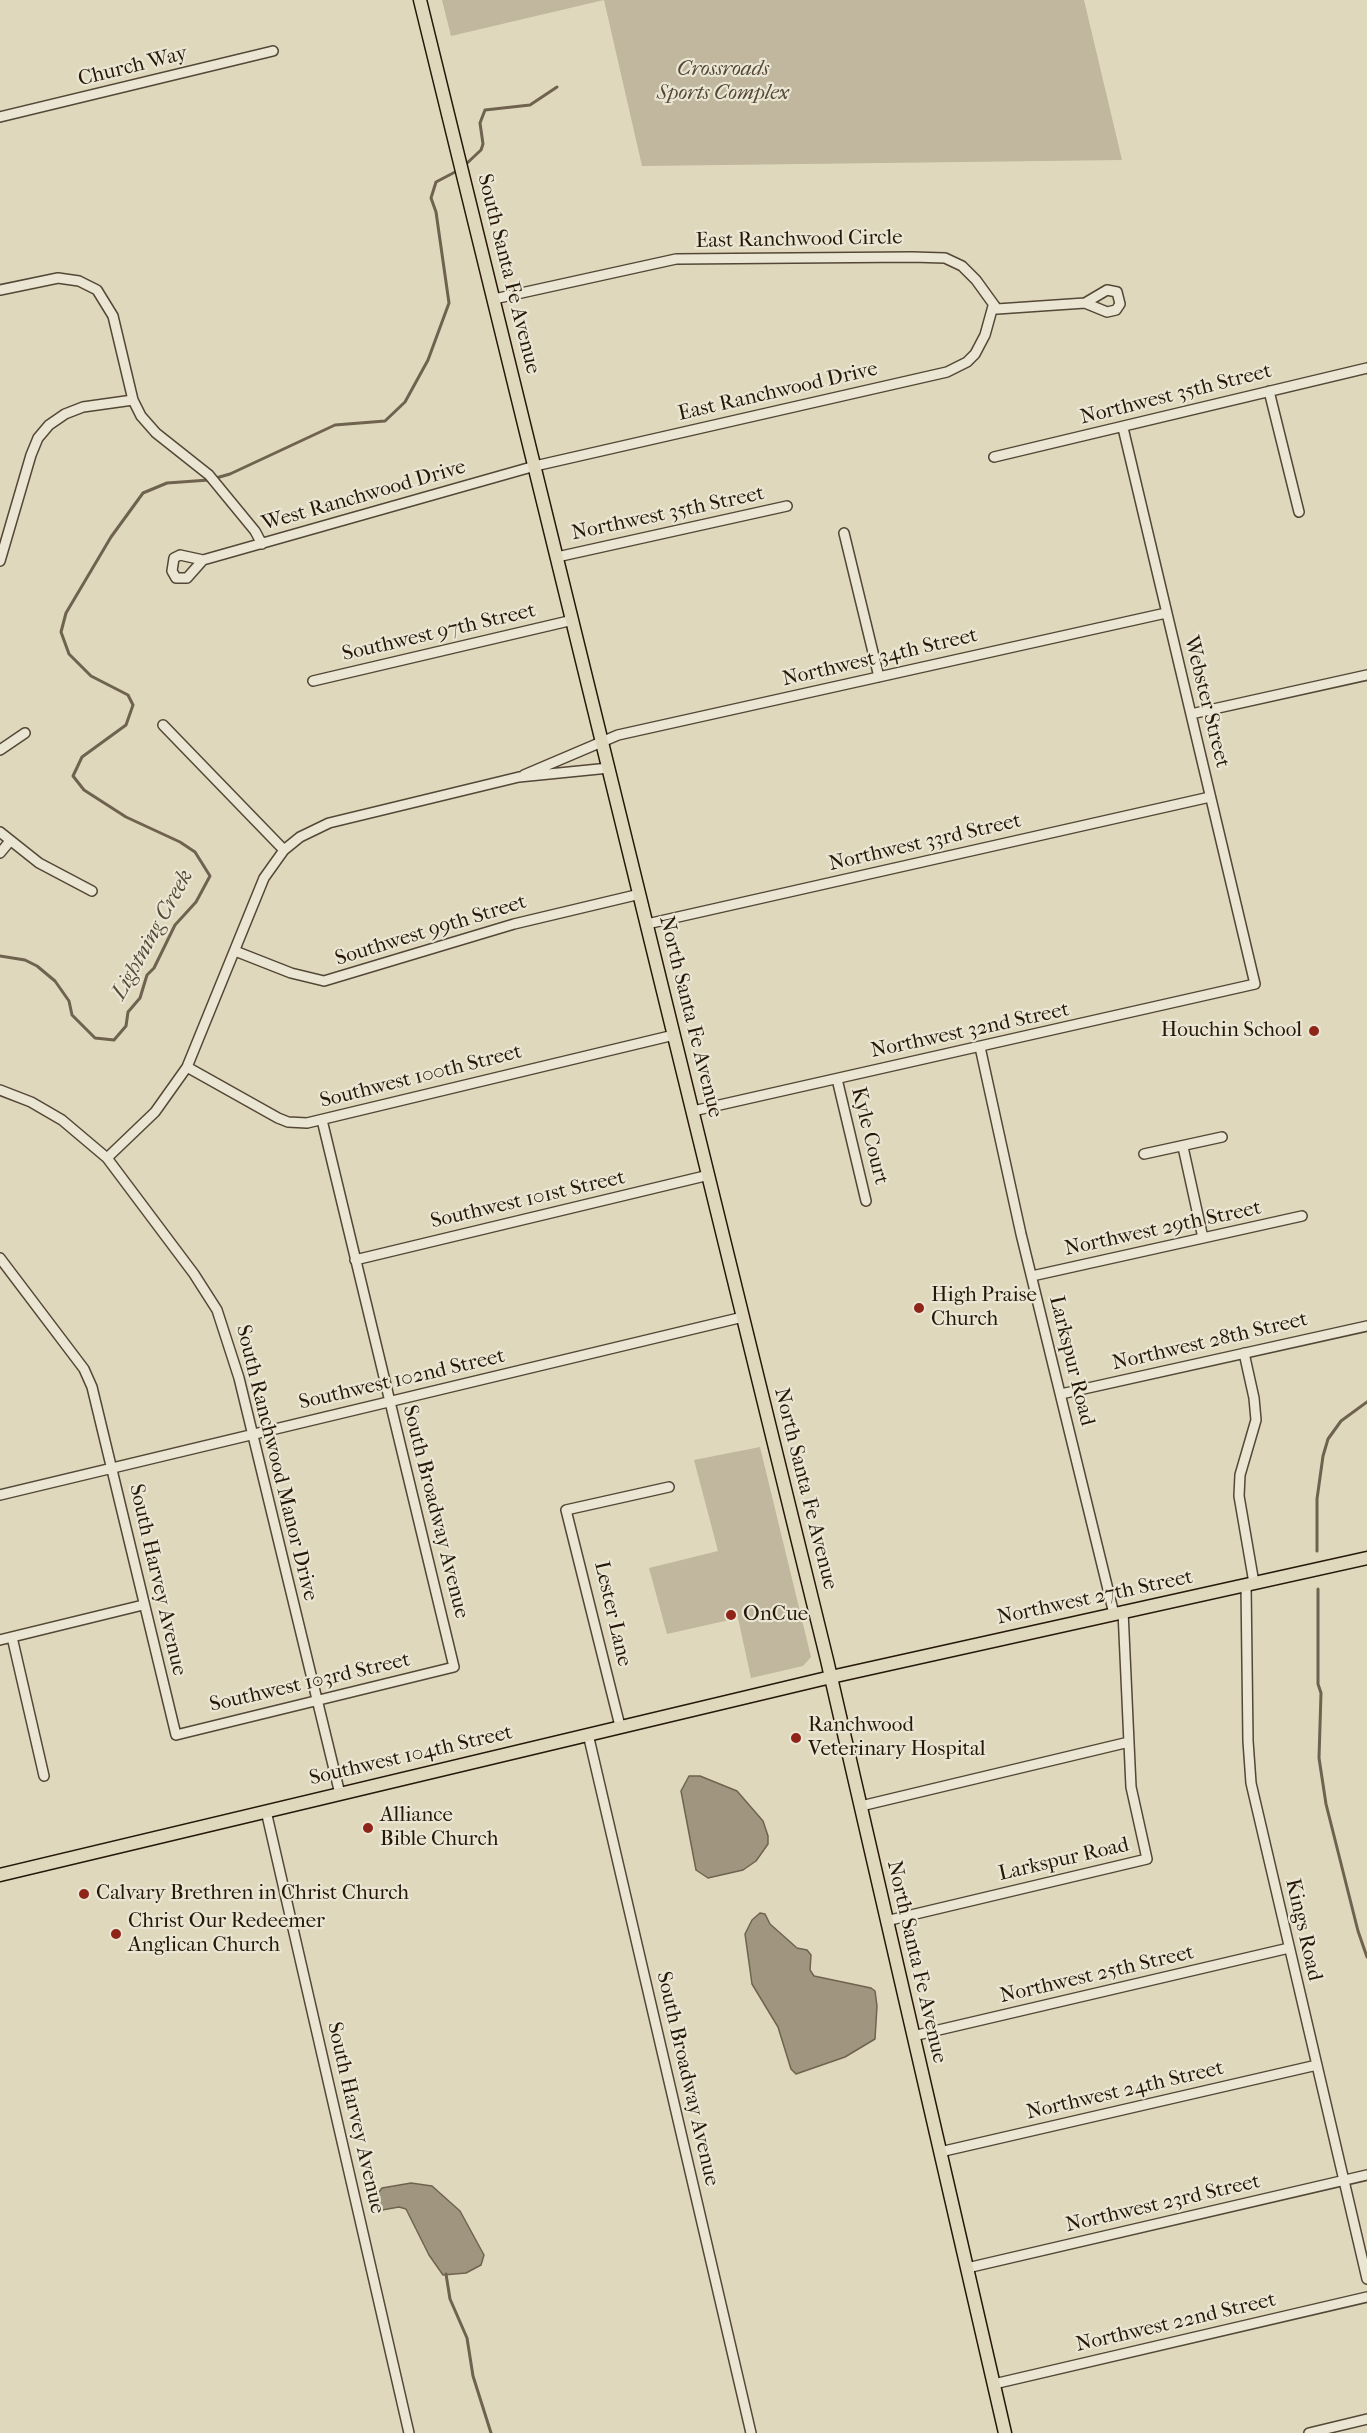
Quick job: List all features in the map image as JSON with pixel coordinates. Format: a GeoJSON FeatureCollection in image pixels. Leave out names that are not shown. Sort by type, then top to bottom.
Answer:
{"type":"FeatureCollection","features":[{"type":"Feature","properties":{"kind":"main road","name":"South Santa Fe Avenue"},"geometry":{"type":"LineString","coordinates":[[420,0],[557,556]]}},
{"type":"Feature","properties":{"kind":"main road","name":"North Santa Fe Avenue"},"geometry":{"type":"LineString","coordinates":[[557,556],[831,1677],[1005,2433]]}},
{"type":"Feature","properties":{"kind":"main road","name":"Northwest 27th Street"},"geometry":{"type":"LineString","coordinates":[[831,1677],[1367,1558]]}},
{"type":"Feature","properties":{"kind":"main road","name":"Southwest 104th Street"},"geometry":{"type":"LineString","coordinates":[[0,1875],[831,1677]]}},
{"type":"Feature","properties":{"kind":"street","name":"Church Way"},"geometry":{"type":"LineString","coordinates":[[0,117],[273,51]]}},
{"type":"Feature","properties":{"kind":"street","name":"East Ranchwood Circle"},"geometry":{"type":"LineString","coordinates":[[494,299],[676,259],[912,257],[945,258],[962,266],[976,280],[993,306]]}},
{"type":"Feature","properties":{"kind":"street"},"geometry":{"type":"LineString","coordinates":[[0,290],[58,278],[89,285],[102,296],[115,323],[133,400],[141,416],[156,434],[195,462],[220,487],[262,544]]}},
{"type":"Feature","properties":{"kind":"street"},"geometry":{"type":"LineString","coordinates":[[993,306],[1002,310],[1085,303]]}},
{"type":"Feature","properties":{"kind":"street","name":"East Ranchwood Drive"},"geometry":{"type":"LineString","coordinates":[[535,466],[947,372],[967,362],[975,354],[986,335],[993,306]]}},
{"type":"Feature","properties":{"kind":"street","name":"Northwest 35th Street"},"geometry":{"type":"LineString","coordinates":[[993,457],[1123,428],[1367,368]]}},
{"type":"Feature","properties":{"kind":"street"},"geometry":{"type":"LineString","coordinates":[[1269,391],[1299,512]]}},
{"type":"Feature","properties":{"kind":"street"},"geometry":{"type":"LineString","coordinates":[[0,561],[31,455],[38,438],[48,425],[65,414],[83,407],[133,400]]}},
{"type":"Feature","properties":{"kind":"street","name":"Webster Street"},"geometry":{"type":"LineString","coordinates":[[1123,428],[1255,984]]}},
{"type":"Feature","properties":{"kind":"street","name":"West Ranchwood Drive"},"geometry":{"type":"LineString","coordinates":[[203,560],[535,466]]}},
{"type":"Feature","properties":{"kind":"street","name":"Northwest 35th Street"},"geometry":{"type":"LineString","coordinates":[[557,556],[787,506]]}},
{"type":"Feature","properties":{"kind":"street"},"geometry":{"type":"LineString","coordinates":[[844,533],[879,677]]}},
{"type":"Feature","properties":{"kind":"street","name":"Northwest 34th Street"},"geometry":{"type":"LineString","coordinates":[[519,777],[618,735],[1166,614]]}},
{"type":"Feature","properties":{"kind":"street","name":"Southwest 97th Street"},"geometry":{"type":"LineString","coordinates":[[313,681],[573,620]]}},
{"type":"Feature","properties":{"kind":"street"},"geometry":{"type":"LineString","coordinates":[[1191,714],[1367,675]]}},
{"type":"Feature","properties":{"kind":"street"},"geometry":{"type":"LineString","coordinates":[[163,725],[284,850]]}},
{"type":"Feature","properties":{"kind":"street"},"geometry":{"type":"LineString","coordinates":[[0,750],[25,733]]}},
{"type":"Feature","properties":{"kind":"street"},"geometry":{"type":"LineString","coordinates":[[106,1158],[155,1112],[187,1067],[264,878],[284,850],[307,833],[329,823],[519,777],[609,768]]}},
{"type":"Feature","properties":{"kind":"street","name":"Northwest 33rd Street"},"geometry":{"type":"LineString","coordinates":[[647,924],[1210,797]]}},
{"type":"Feature","properties":{"kind":"street"},"geometry":{"type":"LineString","coordinates":[[0,832],[56,874],[92,891]]}},
{"type":"Feature","properties":{"kind":"street"},"geometry":{"type":"LineString","coordinates":[[0,853],[10,841]]}},
{"type":"Feature","properties":{"kind":"street","name":"Southwest 99th Street"},"geometry":{"type":"LineString","coordinates":[[235,951],[291,974],[324,981],[514,924],[640,894]]}},
{"type":"Feature","properties":{"kind":"street","name":"Northwest 32nd Street"},"geometry":{"type":"LineString","coordinates":[[693,1111],[1255,984]]}},
{"type":"Feature","properties":{"kind":"street","name":"Southwest 100th Street"},"geometry":{"type":"LineString","coordinates":[[187,1067],[278,1118],[297,1123],[322,1120],[674,1035]]}},
{"type":"Feature","properties":{"kind":"street","name":"Larkspur Road"},"geometry":{"type":"LineString","coordinates":[[886,1921],[1147,1859],[1131,1787],[1119,1612],[1061,1394],[980,1047]]}},
{"type":"Feature","properties":{"kind":"street","name":"Kyle Court"},"geometry":{"type":"LineString","coordinates":[[837,1079],[866,1201]]}},
{"type":"Feature","properties":{"kind":"street","name":"South Ranchwood Manor Drive"},"geometry":{"type":"LineString","coordinates":[[0,1090],[31,1102],[62,1120],[106,1158],[213,1301],[231,1346],[340,1794]]}},
{"type":"Feature","properties":{"kind":"street","name":"South Broadway Avenue"},"geometry":{"type":"LineString","coordinates":[[322,1120],[454,1667]]}},
{"type":"Feature","properties":{"kind":"street"},"geometry":{"type":"LineString","coordinates":[[1144,1154],[1222,1137]]}},
{"type":"Feature","properties":{"kind":"street"},"geometry":{"type":"LineString","coordinates":[[1183,1147],[1203,1238]]}},
{"type":"Feature","properties":{"kind":"street","name":"Southwest 101st Street"},"geometry":{"type":"LineString","coordinates":[[356,1260],[709,1175]]}},
{"type":"Feature","properties":{"kind":"street","name":"Northwest 29th Street"},"geometry":{"type":"LineString","coordinates":[[1032,1276],[1302,1216]]}},
{"type":"Feature","properties":{"kind":"street"},"geometry":{"type":"LineString","coordinates":[[0,1258],[84,1369],[92,1387],[112,1467]]}},
{"type":"Feature","properties":{"kind":"street","name":"Southwest 102nd Street"},"geometry":{"type":"LineString","coordinates":[[0,1495],[743,1317]]}},
{"type":"Feature","properties":{"kind":"street","name":"Northwest 28th Street"},"geometry":{"type":"LineString","coordinates":[[1061,1394],[1367,1326]]}},
{"type":"Feature","properties":{"kind":"street","name":"Kings Road"},"geometry":{"type":"LineString","coordinates":[[1244,1353],[1254,1398],[1256,1420],[1240,1475],[1239,1496],[1250,1583],[1249,1768],[1367,2279]]}},
{"type":"Feature","properties":{"kind":"street","name":"South Harvey Avenue"},"geometry":{"type":"LineString","coordinates":[[112,1467],[143,1605],[176,1735]]}},
{"type":"Feature","properties":{"kind":"street","name":"Lester Lane"},"geometry":{"type":"LineString","coordinates":[[620,1726],[566,1510],[669,1487]]}},
{"type":"Feature","properties":{"kind":"street"},"geometry":{"type":"LineString","coordinates":[[0,1640],[143,1605]]}},
{"type":"Feature","properties":{"kind":"street"},"geometry":{"type":"LineString","coordinates":[[12,1637],[44,1776]]}},
{"type":"Feature","properties":{"kind":"street","name":"Southwest 103rd Street"},"geometry":{"type":"LineString","coordinates":[[176,1735],[454,1667]]}},
{"type":"Feature","properties":{"kind":"street","name":"South Broadway Avenue"},"geometry":{"type":"LineString","coordinates":[[588,1734],[751,2433]]}},
{"type":"Feature","properties":{"kind":"street"},"geometry":{"type":"LineString","coordinates":[[861,1806],[1129,1742]]}},
{"type":"Feature","properties":{"kind":"street","name":"South Harvey Avenue"},"geometry":{"type":"LineString","coordinates":[[266,1811],[409,2433]]}},
{"type":"Feature","properties":{"kind":"street","name":"Northwest 25th Street"},"geometry":{"type":"LineString","coordinates":[[913,2036],[1289,1948]]}},
{"type":"Feature","properties":{"kind":"street","name":"Northwest 24th Street"},"geometry":{"type":"LineString","coordinates":[[940,2152],[1317,2065]]}},
{"type":"Feature","properties":{"kind":"street","name":"Northwest 23rd Street"},"geometry":{"type":"LineString","coordinates":[[967,2268],[1367,2175]]}},
{"type":"Feature","properties":{"kind":"street","name":"Northwest 22nd Street"},"geometry":{"type":"LineString","coordinates":[[994,2384],[1367,2297]]}},
{"type":"Feature","properties":{"kind":"street"},"geometry":{"type":"LineString","coordinates":[[1309,2433],[1367,2419]]}},
{"type":"Feature","properties":{"kind":"green space"},"geometry":{"type":"Polygon","coordinates":[[[442,0],[604,0],[451,36],[442,0]]]}},
{"type":"Feature","properties":{"kind":"green space","name":"Crossroads Sports Complex"},"geometry":{"type":"Polygon","coordinates":[[[604,0],[1084,0],[1122,160],[642,166],[604,0]]]}},
{"type":"Feature","properties":{"kind":"green space"},"geometry":{"type":"Polygon","coordinates":[[[760,1447],[811,1657],[803,1666],[751,1678],[738,1618],[667,1634],[649,1568],[718,1551],[694,1460],[760,1447]]]}},
{"type":"Feature","properties":{"kind":"shaded area"},"geometry":{"type":"Polygon","coordinates":[[[689,1776],[700,1776],[737,1791],[763,1821],[768,1844],[756,1861],[743,1870],[708,1878],[696,1870],[681,1791],[689,1776]]]}},
{"type":"Feature","properties":{"kind":"shaded area"},"geometry":{"type":"Polygon","coordinates":[[[760,1913],[765,1914],[770,1924],[797,1948],[807,1950],[811,1955],[810,1970],[814,1976],[871,1988],[875,1991],[877,2006],[875,2039],[845,2057],[796,2074],[791,2069],[778,2027],[752,1984],[745,1934],[752,1920],[760,1913]]]}},
{"type":"Feature","properties":{"kind":"shaded area"},"geometry":{"type":"Polygon","coordinates":[[[411,2183],[432,2186],[460,2211],[484,2255],[481,2265],[466,2273],[443,2275],[429,2255],[406,2209],[399,2207],[382,2210],[376,2206],[376,2196],[382,2188],[411,2183]]]}},
{"type":"Feature","properties":{"kind":"waterway","name":"Lightning Creek"},"geometry":{"type":"LineString","coordinates":[[465,165],[481,150],[483,144],[480,123],[485,110],[530,105],[557,87]]}},
{"type":"Feature","properties":{"kind":"waterway","name":"Lightning Creek"},"geometry":{"type":"LineString","coordinates":[[216,478],[230,474],[335,425],[385,421],[405,402],[428,360],[449,303],[436,212],[431,198],[436,182],[457,171]]}},
{"type":"Feature","properties":{"kind":"waterway","name":"Lightning Creek"},"geometry":{"type":"LineString","coordinates":[[0,956],[25,960],[37,966],[55,981],[69,1001],[72,1015],[95,1038],[114,1040],[126,1026],[128,1012],[140,998],[147,975],[154,968],[175,925],[196,902],[210,876],[195,852],[180,842],[126,817],[84,790],[73,776],[82,757],[126,725],[133,705],[128,695],[91,676],[69,654],[61,632],[66,613],[111,537],[143,493],[167,483],[209,480]]}},
{"type":"Feature","properties":{"kind":"waterway"},"geometry":{"type":"LineString","coordinates":[[1317,1551],[1317,1499],[1323,1456],[1328,1439],[1341,1421],[1367,1402]]}},
{"type":"Feature","properties":{"kind":"waterway"},"geometry":{"type":"LineString","coordinates":[[1318,1589],[1318,1684],[1321,1693],[1319,1758],[1326,1804],[1358,1931],[1367,1957]]}},
{"type":"Feature","properties":{"kind":"waterway"},"geometry":{"type":"LineString","coordinates":[[446,2274],[450,2299],[467,2338],[473,2376],[491,2433]]}},
{"type":"Feature","properties":{"kind":"place","name":"Houchin School"},"geometry":{"type":"Point","coordinates":[1314,1031]}},
{"type":"Feature","properties":{"kind":"place","name":"High Praise Church"},"geometry":{"type":"Point","coordinates":[919,1308]}},
{"type":"Feature","properties":{"kind":"place","name":"OnCue"},"geometry":{"type":"Point","coordinates":[731,1615]}},
{"type":"Feature","properties":{"kind":"place","name":"Ranchwood Veterinary Hospital"},"geometry":{"type":"Point","coordinates":[796,1738]}},
{"type":"Feature","properties":{"kind":"place","name":"Alliance Bible Church"},"geometry":{"type":"Point","coordinates":[368,1828]}},
{"type":"Feature","properties":{"kind":"place","name":"Calvary Brethren in Christ Church"},"geometry":{"type":"Point","coordinates":[84,1894]}},
{"type":"Feature","properties":{"kind":"place","name":"Christ Our Redeemer Anglican Church"},"geometry":{"type":"Point","coordinates":[116,1934]}}]}
